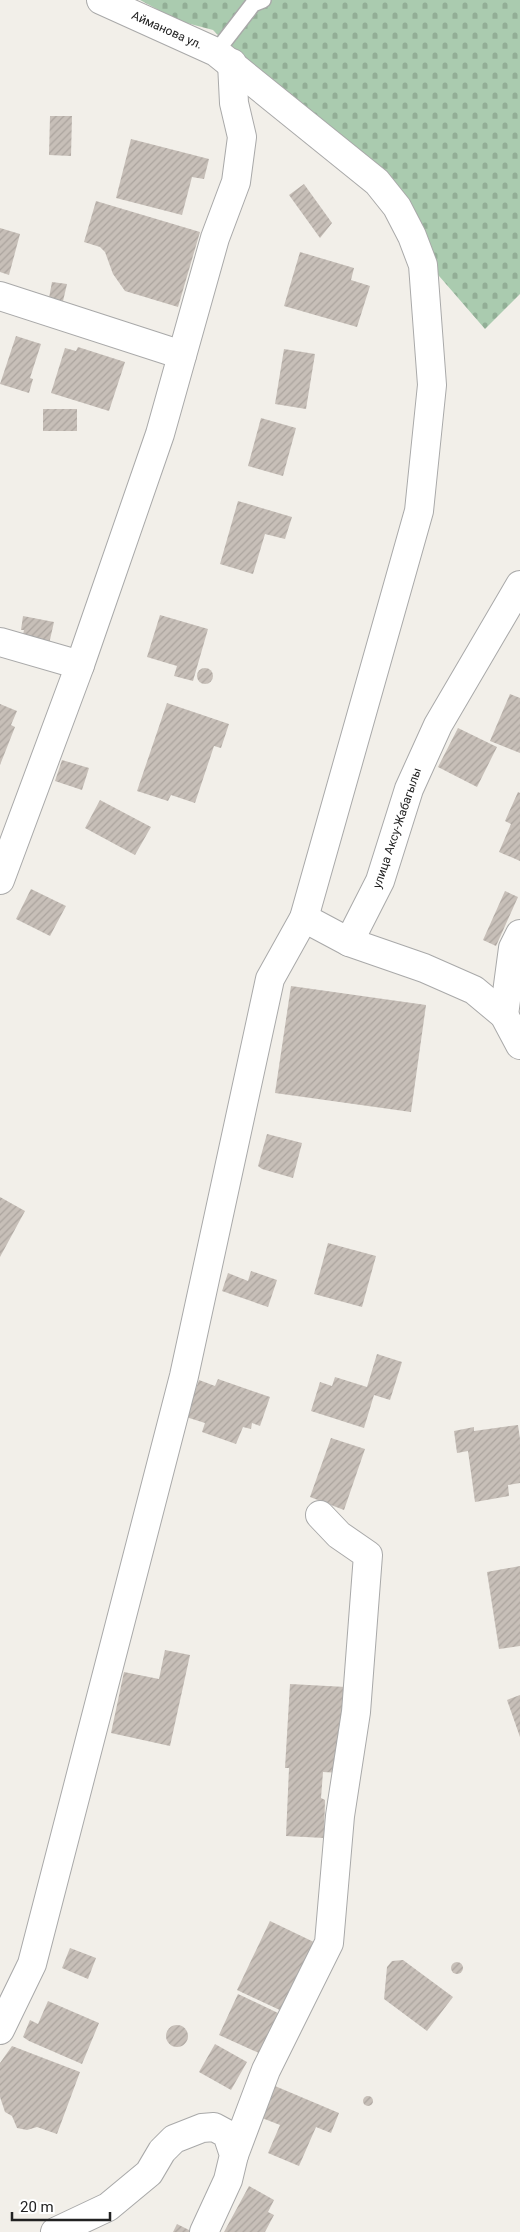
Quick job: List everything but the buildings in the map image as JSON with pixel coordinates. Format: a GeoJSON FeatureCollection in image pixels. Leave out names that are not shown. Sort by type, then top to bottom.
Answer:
{"type":"FeatureCollection","features":[{"type":"Feature","properties":{"kind":"street","name":"Айманова ул."},"geometry":{"type":"LineString","coordinates":[[0,2030],[32,1964],[174,1414],[270,979],[304,918],[420,511],[432,385],[423,266],[412,236],[397,207],[378,182],[224,57],[101,0]]}},
{"type":"Feature","properties":{"kind":"street"},"geometry":{"type":"LineString","coordinates":[[0,880],[80,665],[160,434],[215,238],[236,182],[242,137],[224,57]]}},
{"type":"Feature","properties":{"kind":"street"},"geometry":{"type":"LineString","coordinates":[[0,296],[182,355]]}},
{"type":"Feature","properties":{"kind":"street","name":"улица Аксу-Жабагылы"},"geometry":{"type":"LineString","coordinates":[[349,942],[380,881],[408,789],[438,725],[520,584]]}},
{"type":"Feature","properties":{"kind":"street"},"geometry":{"type":"LineString","coordinates":[[0,642],[80,665]]}},
{"type":"Feature","properties":{"kind":"street"},"geometry":{"type":"LineString","coordinates":[[304,918],[349,942],[424,968],[474,990],[504,1015],[520,1045]]}},
{"type":"Feature","properties":{"kind":"street"},"geometry":{"type":"LineString","coordinates":[[474,990],[491,980],[517,941]]}},
{"type":"Feature","properties":{"kind":"street"},"geometry":{"type":"LineString","coordinates":[[504,1015],[517,941]]}},
{"type":"Feature","properties":{"kind":"street"},"geometry":{"type":"LineString","coordinates":[[204,2232],[228,2180],[234,2156],[266,2070],[329,1943],[340,1816],[356,1712],[368,1555],[340,1535],[320,1515]]}},
{"type":"Feature","properties":{"kind":"street"},"geometry":{"type":"LineString","coordinates":[[55,2232],[108,2207],[149,2172],[162,2151],[174,2139],[202,2128],[235,2110],[256,2095]]}},
{"type":"Feature","properties":{"kind":"street"},"geometry":{"type":"LineString","coordinates":[[202,2128],[214,2127],[227,2134],[234,2156]]}},
{"type":"Feature","properties":{"kind":"lane"},"geometry":{"type":"LineString","coordinates":[[224,57],[257,1]]}},
{"type":"Feature","properties":{"kind":"green space"},"geometry":{"type":"Polygon","coordinates":[[[140,0],[520,0],[520,294],[485,329],[433,269],[393,193],[300,118],[213,30],[179,21],[140,0]]]}}]}
